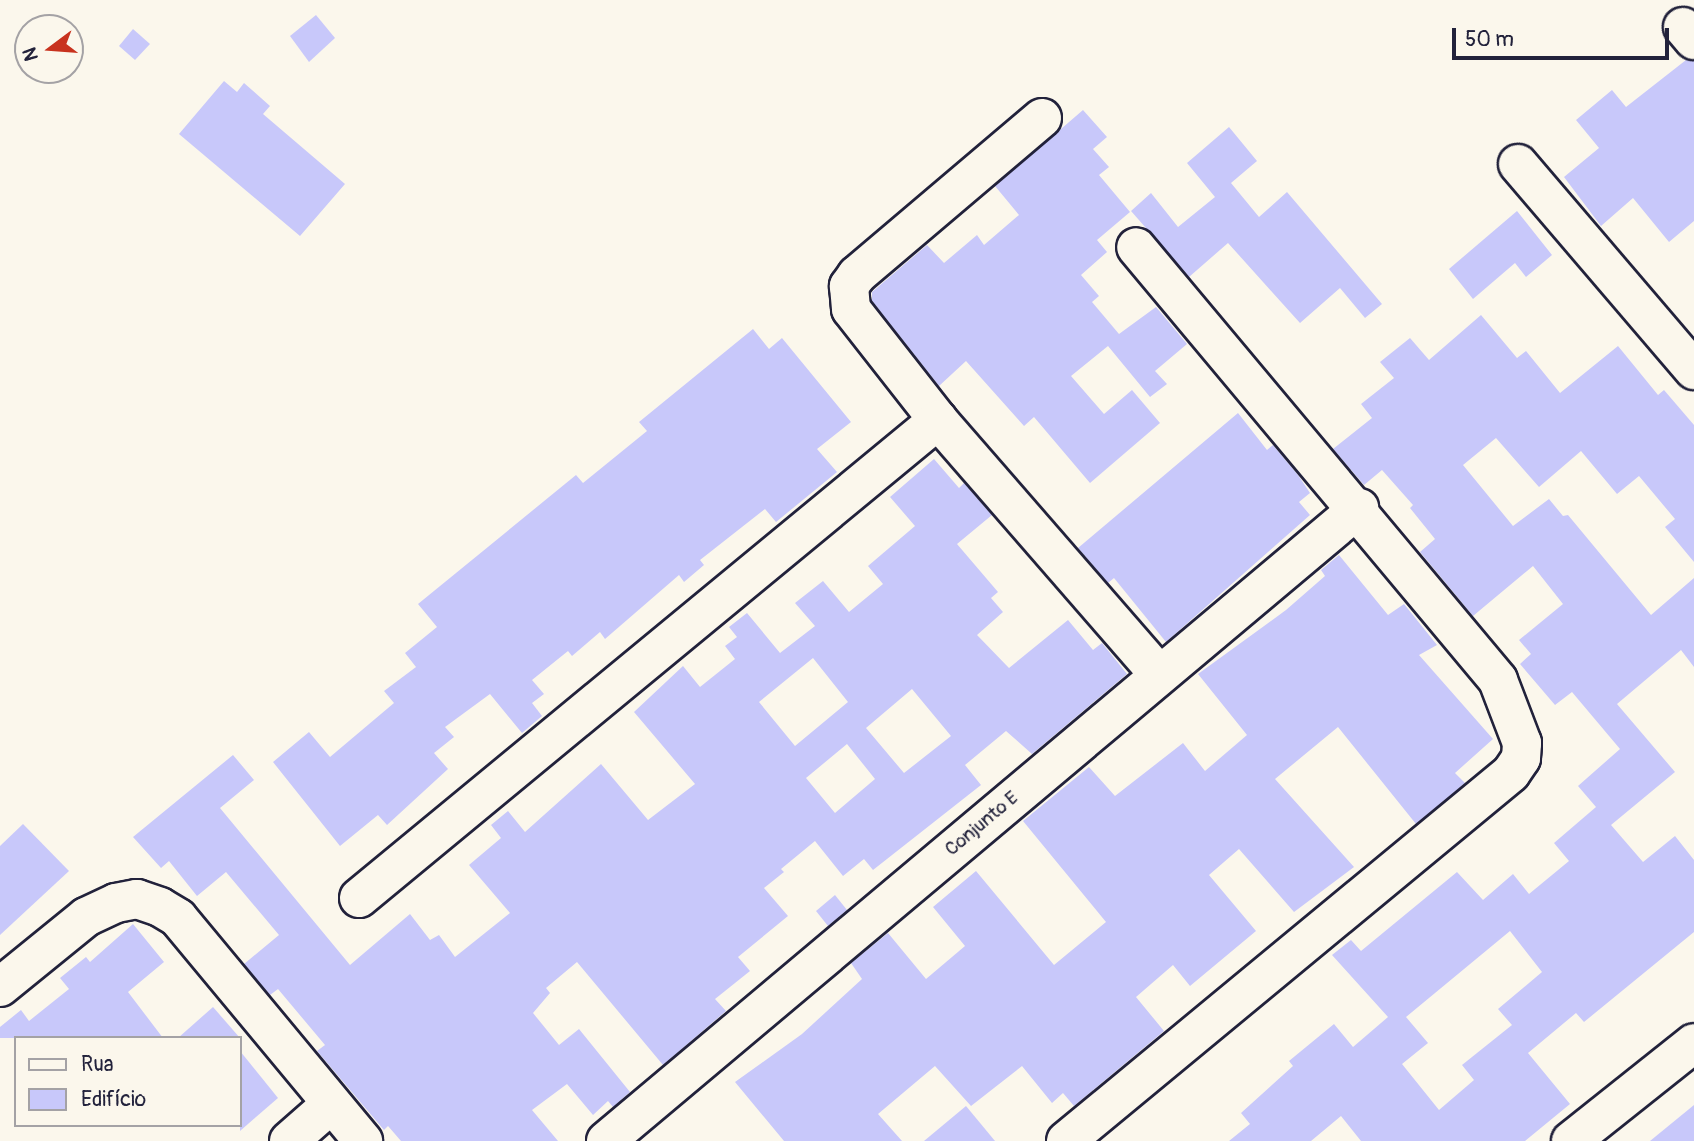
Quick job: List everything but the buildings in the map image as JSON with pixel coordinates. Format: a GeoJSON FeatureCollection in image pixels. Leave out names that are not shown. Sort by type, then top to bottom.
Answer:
{"type":"FeatureCollection","features":[{"type":"Feature","properties":{"kind":"street"},"geometry":{"type":"LineString","coordinates":[[1042,118],[849,286],[855,320],[938,420],[1159,674]]}},
{"type":"Feature","properties":{"kind":"street"},"geometry":{"type":"LineString","coordinates":[[1518,164],[1694,370]]}},
{"type":"Feature","properties":{"kind":"street"},"geometry":{"type":"LineString","coordinates":[[1066,1141],[1511,773],[1521,758],[1522,743],[1498,680],[1359,508],[1136,247]]}},
{"type":"Feature","properties":{"kind":"street"},"geometry":{"type":"LineString","coordinates":[[359,898],[938,420]]}},
{"type":"Feature","properties":{"kind":"street","name":"Conjunto E"},"geometry":{"type":"LineString","coordinates":[[606,1141],[1359,508]]}},
{"type":"Feature","properties":{"kind":"street"},"geometry":{"type":"LineString","coordinates":[[0,987],[96,912],[137,899],[160,907],[178,918],[330,1105],[363,1141]]}},
{"type":"Feature","properties":{"kind":"street"},"geometry":{"type":"LineString","coordinates":[[1578,1139],[1694,1043]]}},
{"type":"Feature","properties":{"kind":"street"},"geometry":{"type":"LineString","coordinates":[[289,1141],[330,1105]]}}]}
